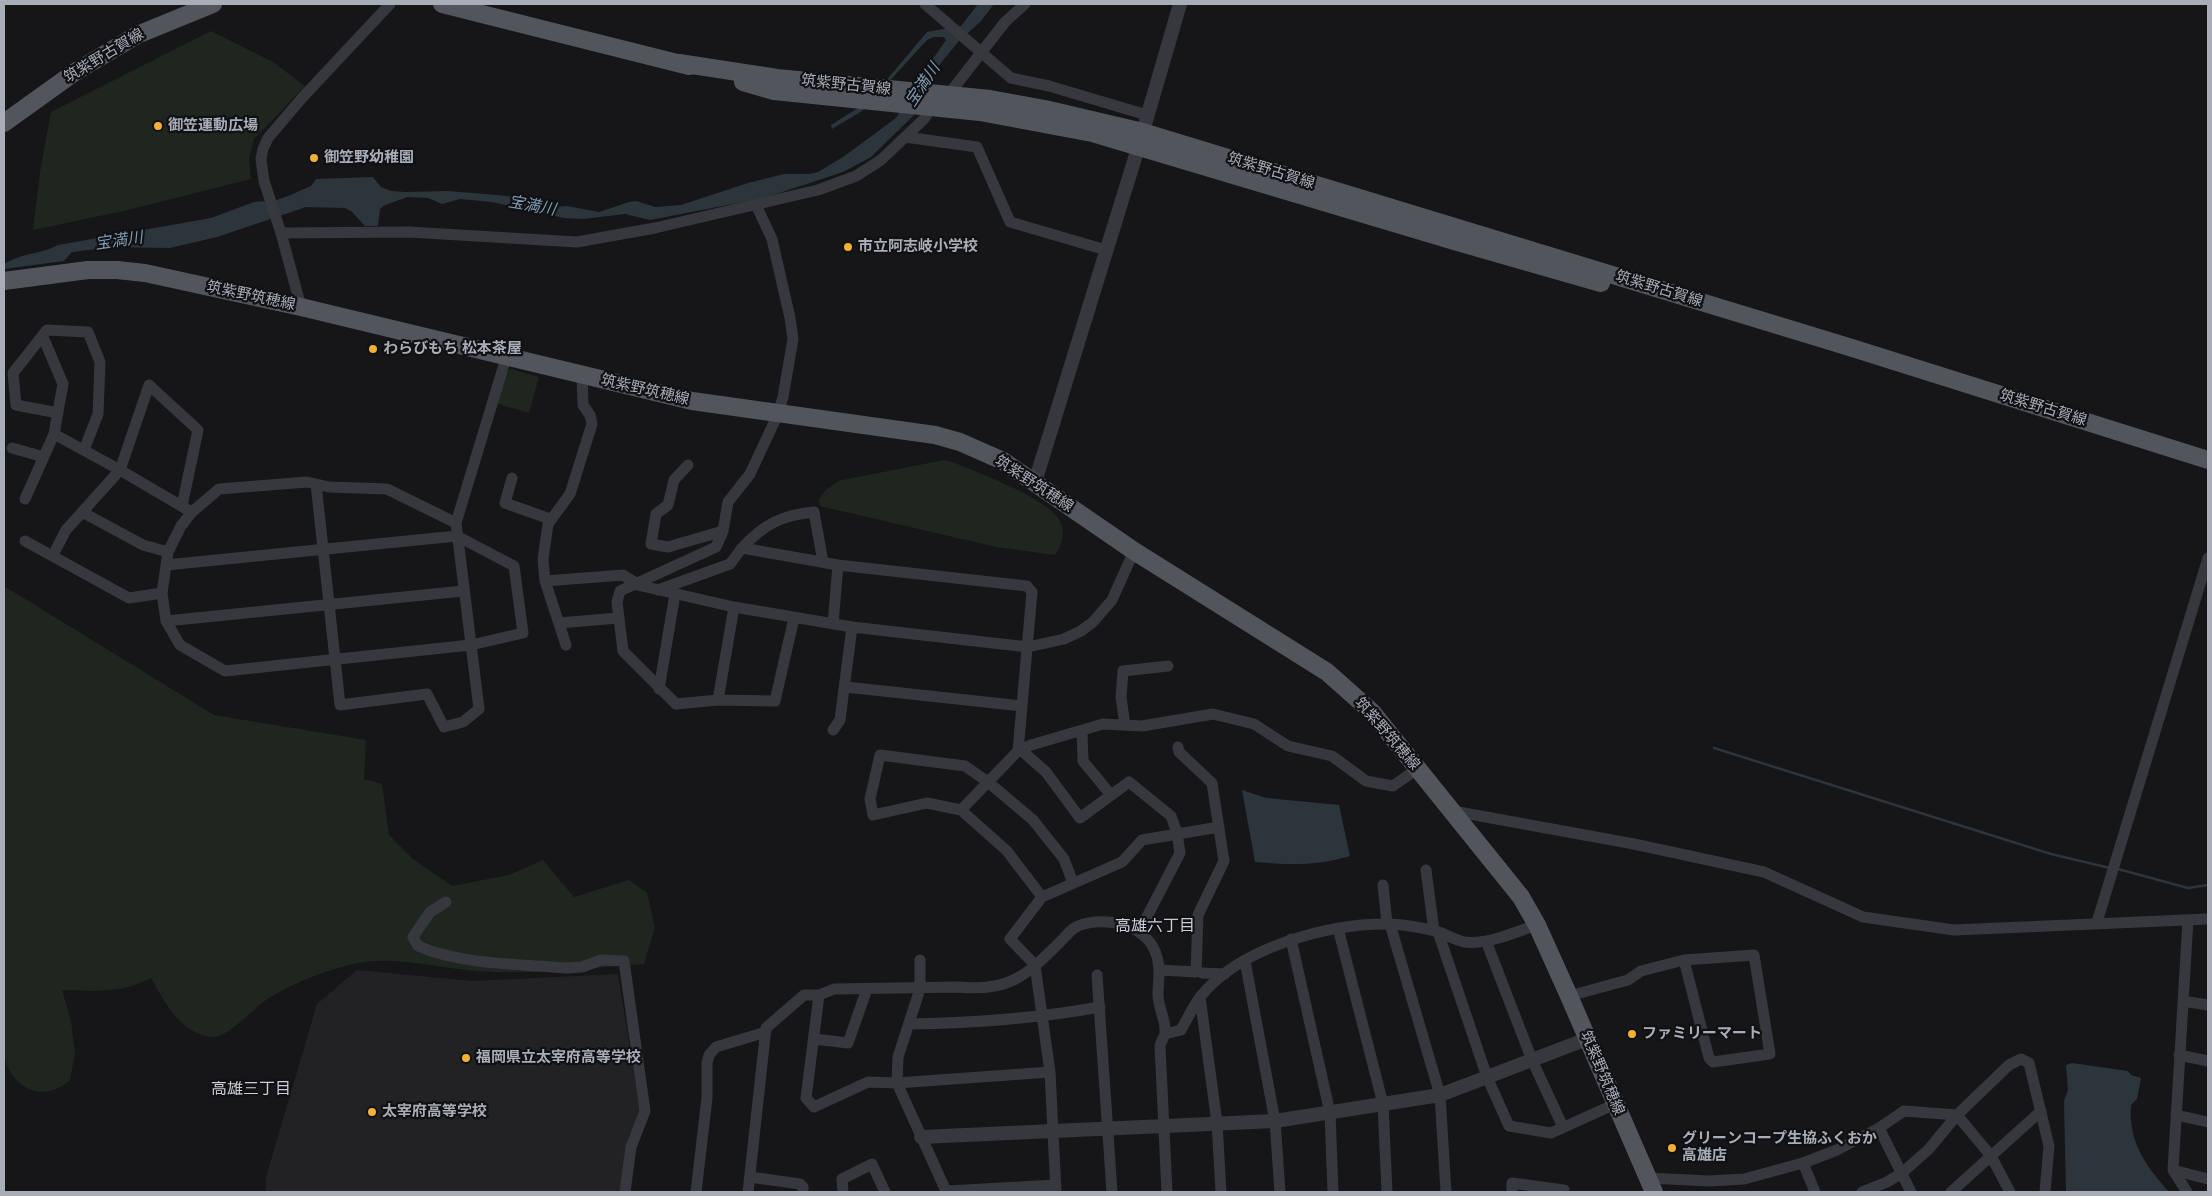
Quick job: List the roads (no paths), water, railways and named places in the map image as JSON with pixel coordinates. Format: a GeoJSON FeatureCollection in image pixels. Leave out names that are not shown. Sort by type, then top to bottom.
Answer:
{"type":"FeatureCollection","features":[{"type":"Feature","properties":{"kind":"main road","name":"筑紫野古賀線"},"geometry":{"type":"LineString","coordinates":[[4,123],[75,72],[137,35],[213,4]]}},
{"type":"Feature","properties":{"kind":"main road","name":"筑紫野古賀線"},"geometry":{"type":"LineString","coordinates":[[442,4],[679,63],[774,91],[865,94],[929,102],[1092,133],[1143,131]]}},
{"type":"Feature","properties":{"kind":"main road","name":"筑紫野古賀線"},"geometry":{"type":"LineString","coordinates":[[929,102],[949,94],[1045,109],[1143,131],[1554,270],[1730,319],[1849,347],[2208,460]]}},
{"type":"Feature","properties":{"kind":"main road","name":"筑紫野筑穂線"},"geometry":{"type":"LineString","coordinates":[[4,280],[88,270],[117,270],[145,273],[301,307],[506,358],[692,401],[935,435],[960,442],[1002,461],[1134,551],[1327,672],[1372,712],[1522,898],[1537,925],[1570,996],[1650,1185]]}},
{"type":"Feature","properties":{"kind":"street"},"geometry":{"type":"LineString","coordinates":[[301,307],[280,230],[264,181],[261,159],[268,138],[354,40],[384,13],[390,4]]}},
{"type":"Feature","properties":{"kind":"street"},"geometry":{"type":"LineString","coordinates":[[949,94],[979,50],[1025,4]]}},
{"type":"Feature","properties":{"kind":"street"},"geometry":{"type":"LineString","coordinates":[[1035,482],[1180,4]]}},
{"type":"Feature","properties":{"kind":"street"},"geometry":{"type":"LineString","coordinates":[[929,7],[1011,78],[1049,86],[1143,131]]}},
{"type":"Feature","properties":{"kind":"street"},"geometry":{"type":"LineString","coordinates":[[280,230],[409,232],[577,242],[756,205],[818,190],[856,176],[881,160],[924,119],[929,102]]}},
{"type":"Feature","properties":{"kind":"street"},"geometry":{"type":"LineString","coordinates":[[905,137],[977,147],[1010,222],[1106,250]]}},
{"type":"Feature","properties":{"kind":"street"},"geometry":{"type":"LineString","coordinates":[[756,205],[772,240],[793,339],[783,397],[778,414],[750,474],[728,502],[723,531],[716,546],[620,591],[618,596],[618,618],[622,651],[676,704],[718,700],[775,701],[794,618]]}},
{"type":"Feature","properties":{"kind":"street"},"geometry":{"type":"LineString","coordinates":[[58,413],[16,405],[13,373],[47,330],[88,332],[100,362],[98,414],[84,450]]}},
{"type":"Feature","properties":{"kind":"street"},"geometry":{"type":"LineString","coordinates":[[24,499],[54,434],[63,384],[43,337]]}},
{"type":"Feature","properties":{"kind":"street"},"geometry":{"type":"LineString","coordinates":[[316,484],[340,704],[427,694],[444,727],[463,722],[479,709],[456,523],[506,358]]}},
{"type":"Feature","properties":{"kind":"street"},"geometry":{"type":"LineString","coordinates":[[566,645],[545,581],[543,559],[550,519],[570,494],[592,424],[590,415],[583,405],[582,375]]}},
{"type":"Feature","properties":{"kind":"street"},"geometry":{"type":"LineString","coordinates":[[53,555],[66,530],[120,470],[149,385],[198,430],[187,509],[168,552],[166,565],[162,593],[166,621],[180,645],[225,671],[471,645],[523,633],[514,566],[458,536],[166,565]]}},
{"type":"Feature","properties":{"kind":"street"},"geometry":{"type":"LineString","coordinates":[[54,434],[187,509]]}},
{"type":"Feature","properties":{"kind":"street"},"geometry":{"type":"LineString","coordinates":[[12,448],[44,457]]}},
{"type":"Feature","properties":{"kind":"street"},"geometry":{"type":"LineString","coordinates":[[688,465],[674,480],[668,505],[656,514],[651,544],[668,547],[723,531]]}},
{"type":"Feature","properties":{"kind":"street"},"geometry":{"type":"LineString","coordinates":[[512,478],[505,503],[550,519]]}},
{"type":"Feature","properties":{"kind":"street"},"geometry":{"type":"LineString","coordinates":[[187,509],[219,489],[307,482],[328,487],[387,489],[456,523]]}},
{"type":"Feature","properties":{"kind":"street"},"geometry":{"type":"LineString","coordinates":[[82,512],[143,545],[168,552]]}},
{"type":"Feature","properties":{"kind":"street"},"geometry":{"type":"LineString","coordinates":[[658,590],[730,564],[757,532],[793,514],[814,512],[823,562]]}},
{"type":"Feature","properties":{"kind":"street"},"geometry":{"type":"LineString","coordinates":[[25,541],[129,598],[162,593]]}},
{"type":"Feature","properties":{"kind":"street"},"geometry":{"type":"LineString","coordinates":[[742,548],[838,565],[1027,586],[1032,592],[1020,750]]}},
{"type":"Feature","properties":{"kind":"street"},"geometry":{"type":"LineString","coordinates":[[545,581],[623,575],[635,584],[658,590],[794,618],[852,628],[1028,647],[1064,639],[1082,631],[1092,622],[1112,600],[1134,551]]}},
{"type":"Feature","properties":{"kind":"street"},"geometry":{"type":"LineString","coordinates":[[2097,922],[2208,558]]}},
{"type":"Feature","properties":{"kind":"street"},"geometry":{"type":"LineString","coordinates":[[833,624],[838,565]]}},
{"type":"Feature","properties":{"kind":"street"},"geometry":{"type":"LineString","coordinates":[[166,621],[464,591]]}},
{"type":"Feature","properties":{"kind":"street"},"geometry":{"type":"LineString","coordinates":[[659,689],[675,594]]}},
{"type":"Feature","properties":{"kind":"street"},"geometry":{"type":"LineString","coordinates":[[718,700],[734,607]]}},
{"type":"Feature","properties":{"kind":"street"},"geometry":{"type":"LineString","coordinates":[[559,623],[618,618]]}},
{"type":"Feature","properties":{"kind":"street"},"geometry":{"type":"LineString","coordinates":[[833,730],[840,720],[846,687],[852,628]]}},
{"type":"Feature","properties":{"kind":"street"},"geometry":{"type":"LineString","coordinates":[[1125,725],[1121,697],[1122,671],[1168,666]]}},
{"type":"Feature","properties":{"kind":"street"},"geometry":{"type":"LineString","coordinates":[[846,687],[1022,706]]}},
{"type":"Feature","properties":{"kind":"street"},"geometry":{"type":"LineString","coordinates":[[961,810],[1020,750],[1057,736],[1103,724],[1142,726],[1214,714],[1254,724],[1288,746],[1332,756],[1366,781],[1393,786],[1417,769]]}},
{"type":"Feature","properties":{"kind":"street"},"geometry":{"type":"LineString","coordinates":[[1082,730],[1084,761],[1111,795]]}},
{"type":"Feature","properties":{"kind":"street"},"geometry":{"type":"LineString","coordinates":[[1160,970],[1196,972],[1198,915],[1224,861],[1212,783],[1179,752],[1178,747]]}},
{"type":"Feature","properties":{"kind":"street"},"geometry":{"type":"LineString","coordinates":[[1020,750],[1046,772],[1080,818],[1129,782],[1170,816],[1177,833],[1180,853],[1139,932]]}},
{"type":"Feature","properties":{"kind":"street"},"geometry":{"type":"LineString","coordinates":[[1042,896],[1007,851],[961,810],[927,803],[873,816],[870,799],[880,755],[965,766],[988,782],[1033,820],[1064,859],[1073,883]]}},
{"type":"Feature","properties":{"kind":"street"},"geometry":{"type":"LineString","coordinates":[[1453,811],[1634,844],[1764,872],[1863,917],[1954,930],[2097,922],[2208,919]]}},
{"type":"Feature","properties":{"kind":"street"},"geometry":{"type":"LineString","coordinates":[[920,960],[920,989],[898,1056],[897,1083],[946,1191],[1056,1189],[1050,1072],[1035,966],[1010,939],[1042,896],[1122,862],[1142,840],[1219,827]]}},
{"type":"Feature","properties":{"kind":"street"},"geometry":{"type":"LineString","coordinates":[[1426,870],[1436,932],[1487,1077],[1509,1126],[1551,1133],[1615,1104]]}},
{"type":"Feature","properties":{"kind":"street"},"geometry":{"type":"LineString","coordinates":[[1383,885],[1388,924],[1440,1095],[1446,1192]]}},
{"type":"Feature","properties":{"kind":"street"},"geometry":{"type":"LineString","coordinates":[[446,902],[430,912],[413,937],[418,946],[433,953],[466,959],[568,968],[582,967],[601,960],[624,961],[645,1111],[631,1147],[625,1192]]}},
{"type":"Feature","properties":{"kind":"street"},"geometry":{"type":"LineString","coordinates":[[2188,920],[2173,1170],[2188,1192]]}},
{"type":"Feature","properties":{"kind":"street"},"geometry":{"type":"LineString","coordinates":[[748,1192],[766,1028],[804,995],[820,995],[834,989],[958,987],[973,989],[996,986],[1020,978],[1075,927],[1091,922],[1114,922],[1139,932],[1145,936],[1154,948],[1160,970],[1158,996],[1165,1034]]}},
{"type":"Feature","properties":{"kind":"street"},"geometry":{"type":"LineString","coordinates":[[1167,1192],[1161,1040],[1165,1034],[1181,1030],[1200,997],[1225,974],[1245,961],[1291,939],[1313,932],[1338,928],[1388,924],[1436,932],[1463,942],[1486,940],[1537,925]]}},
{"type":"Feature","properties":{"kind":"street"},"geometry":{"type":"LineString","coordinates":[[1338,928],[1383,1104],[1387,1192]]}},
{"type":"Feature","properties":{"kind":"street"},"geometry":{"type":"LineString","coordinates":[[1291,939],[1330,1113],[1333,1192]]}},
{"type":"Feature","properties":{"kind":"street"},"geometry":{"type":"LineString","coordinates":[[1486,940],[1532,1060],[1563,1128]]}},
{"type":"Feature","properties":{"kind":"street"},"geometry":{"type":"LineString","coordinates":[[1570,996],[1628,980],[1641,971],[1684,960],[1754,955],[1770,1054],[1713,1062],[1709,1058],[1684,960]]}},
{"type":"Feature","properties":{"kind":"street"},"geometry":{"type":"LineString","coordinates":[[1245,961],[1275,1121],[1280,1192]]}},
{"type":"Feature","properties":{"kind":"street"},"geometry":{"type":"LineString","coordinates":[[1202,973],[1225,974]]}},
{"type":"Feature","properties":{"kind":"street"},"geometry":{"type":"LineString","coordinates":[[1097,975],[1112,1192]]}},
{"type":"Feature","properties":{"kind":"street"},"geometry":{"type":"LineString","coordinates":[[814,1040],[848,1043],[867,989]]}},
{"type":"Feature","properties":{"kind":"street"},"geometry":{"type":"LineString","coordinates":[[820,995],[806,1098],[814,1107],[868,1082],[897,1083],[1050,1072]]}},
{"type":"Feature","properties":{"kind":"street"},"geometry":{"type":"LineString","coordinates":[[1200,997],[1217,1123],[1221,1192]]}},
{"type":"Feature","properties":{"kind":"street"},"geometry":{"type":"LineString","coordinates":[[2182,1001],[2208,1005]]}},
{"type":"Feature","properties":{"kind":"street"},"geometry":{"type":"LineString","coordinates":[[909,1024],[974,1023],[1043,1017],[1100,1007]]}},
{"type":"Feature","properties":{"kind":"street"},"geometry":{"type":"LineString","coordinates":[[696,1192],[707,1098],[707,1063],[709,1055],[716,1047],[766,1032]]}},
{"type":"Feature","properties":{"kind":"street"},"geometry":{"type":"LineString","coordinates":[[921,1136],[1275,1121],[1330,1113],[1440,1095],[1587,1039]]}},
{"type":"Feature","properties":{"kind":"street"},"geometry":{"type":"LineString","coordinates":[[2179,1055],[2208,1061]]}},
{"type":"Feature","properties":{"kind":"street"},"geometry":{"type":"LineString","coordinates":[[1862,1192],[1887,1182],[1902,1173],[1929,1149],[1956,1115],[2009,1065],[2021,1059],[2029,1063],[2050,1146],[2045,1192]]}},
{"type":"Feature","properties":{"kind":"street"},"geometry":{"type":"LineString","coordinates":[[1650,1185],[1744,1179],[1803,1163],[1837,1150],[1879,1128],[1904,1111],[1956,1115],[1991,1156],[2010,1192]]}},
{"type":"Feature","properties":{"kind":"street"},"geometry":{"type":"LineString","coordinates":[[1951,1192],[2042,1111]]}},
{"type":"Feature","properties":{"kind":"street"},"geometry":{"type":"LineString","coordinates":[[2176,1115],[2208,1122]]}},
{"type":"Feature","properties":{"kind":"street"},"geometry":{"type":"LineString","coordinates":[[1879,1128],[1910,1192]]}},
{"type":"Feature","properties":{"kind":"street"},"geometry":{"type":"LineString","coordinates":[[1803,1163],[1815,1192]]}},
{"type":"Feature","properties":{"kind":"street"},"geometry":{"type":"LineString","coordinates":[[843,1192],[842,1179],[872,1164],[885,1192]]}},
{"type":"Feature","properties":{"kind":"street"},"geometry":{"type":"LineString","coordinates":[[2173,1170],[2208,1179]]}},
{"type":"Feature","properties":{"kind":"street"},"geometry":{"type":"LineString","coordinates":[[750,1177],[800,1184],[803,1187],[803,1192]]}},
{"type":"Feature","properties":{"kind":"street"},"geometry":{"type":"LineString","coordinates":[[1710,1181],[1714,1192]]}},
{"type":"Feature","properties":{"kind":"street"},"geometry":{"type":"LineString","coordinates":[[1512,1192],[1512,1183],[1564,1190],[1564,1192]]}},
{"type":"Feature","properties":{"kind":"water","name":"宝満川"},"geometry":{"type":"Polygon","coordinates":[[[978,4],[994,4],[981,21],[958,42],[924,84],[915,114],[871,157],[843,172],[764,198],[650,220],[625,214],[583,219],[564,218],[492,202],[460,199],[442,204],[428,198],[407,197],[383,206],[380,209],[378,226],[365,226],[351,211],[345,208],[306,207],[217,237],[170,248],[112,247],[72,252],[64,261],[4,269],[4,264],[11,260],[58,245],[211,218],[254,202],[277,200],[311,186],[316,179],[373,177],[381,187],[391,191],[448,191],[497,195],[525,198],[553,207],[567,206],[599,212],[636,201],[655,207],[681,205],[748,183],[784,174],[818,172],[843,157],[896,118],[917,82],[946,40],[944,37],[934,37],[927,40],[862,111],[832,129],[831,125],[858,108],[884,83],[927,32],[961,26],[978,4]]]}},
{"type":"Feature","properties":{"kind":"water"},"geometry":{"type":"Polygon","coordinates":[[[1242,790],[1266,798],[1339,805],[1350,856],[1326,862],[1303,864],[1255,862],[1242,790]]]}},
{"type":"Feature","properties":{"kind":"water"},"geometry":{"type":"Polygon","coordinates":[[[2072,1063],[2128,1071],[2131,1075],[2141,1078],[2137,1099],[2131,1105],[2132,1131],[2146,1163],[2169,1192],[2066,1192],[2064,1101],[2068,1090],[2066,1065],[2072,1063]]]}},
{"type":"Feature","properties":{"kind":"waterway"},"geometry":{"type":"LineString","coordinates":[[1714,748],[2051,854],[2110,868]]}},
{"type":"Feature","properties":{"kind":"waterway"},"geometry":{"type":"LineString","coordinates":[[2118,869],[2188,888],[2208,885]]}},
{"type":"Feature","properties":{"kind":"place","name":"御笠運動広場"},"geometry":{"type":"Point","coordinates":[158,126]}},
{"type":"Feature","properties":{"kind":"place","name":"御笠野幼稚園"},"geometry":{"type":"Point","coordinates":[314,158]}},
{"type":"Feature","properties":{"kind":"place","name":"市立阿志岐小学校"},"geometry":{"type":"Point","coordinates":[848,247]}},
{"type":"Feature","properties":{"kind":"place","name":"わらびもち 松本茶屋"},"geometry":{"type":"Point","coordinates":[373,349]}},
{"type":"Feature","properties":{"kind":"place","name":"ファミリーマート"},"geometry":{"type":"Point","coordinates":[1632,1034]}},
{"type":"Feature","properties":{"kind":"place","name":"福岡県立太宰府高等学校"},"geometry":{"type":"Point","coordinates":[466,1058]}},
{"type":"Feature","properties":{"kind":"place","name":"太宰府高等学校"},"geometry":{"type":"Point","coordinates":[372,1112]}},
{"type":"Feature","properties":{"kind":"place","name":"グリーンコープ生協ふくおか 高雄店"},"geometry":{"type":"Point","coordinates":[1672,1148]}},
{"type":"Feature","properties":{"kind":"district","name":"高雄六丁目"},"geometry":{"type":"Point","coordinates":[1155,926]}},
{"type":"Feature","properties":{"kind":"district","name":"高雄三丁目"},"geometry":{"type":"Point","coordinates":[251,1089]}}]}
